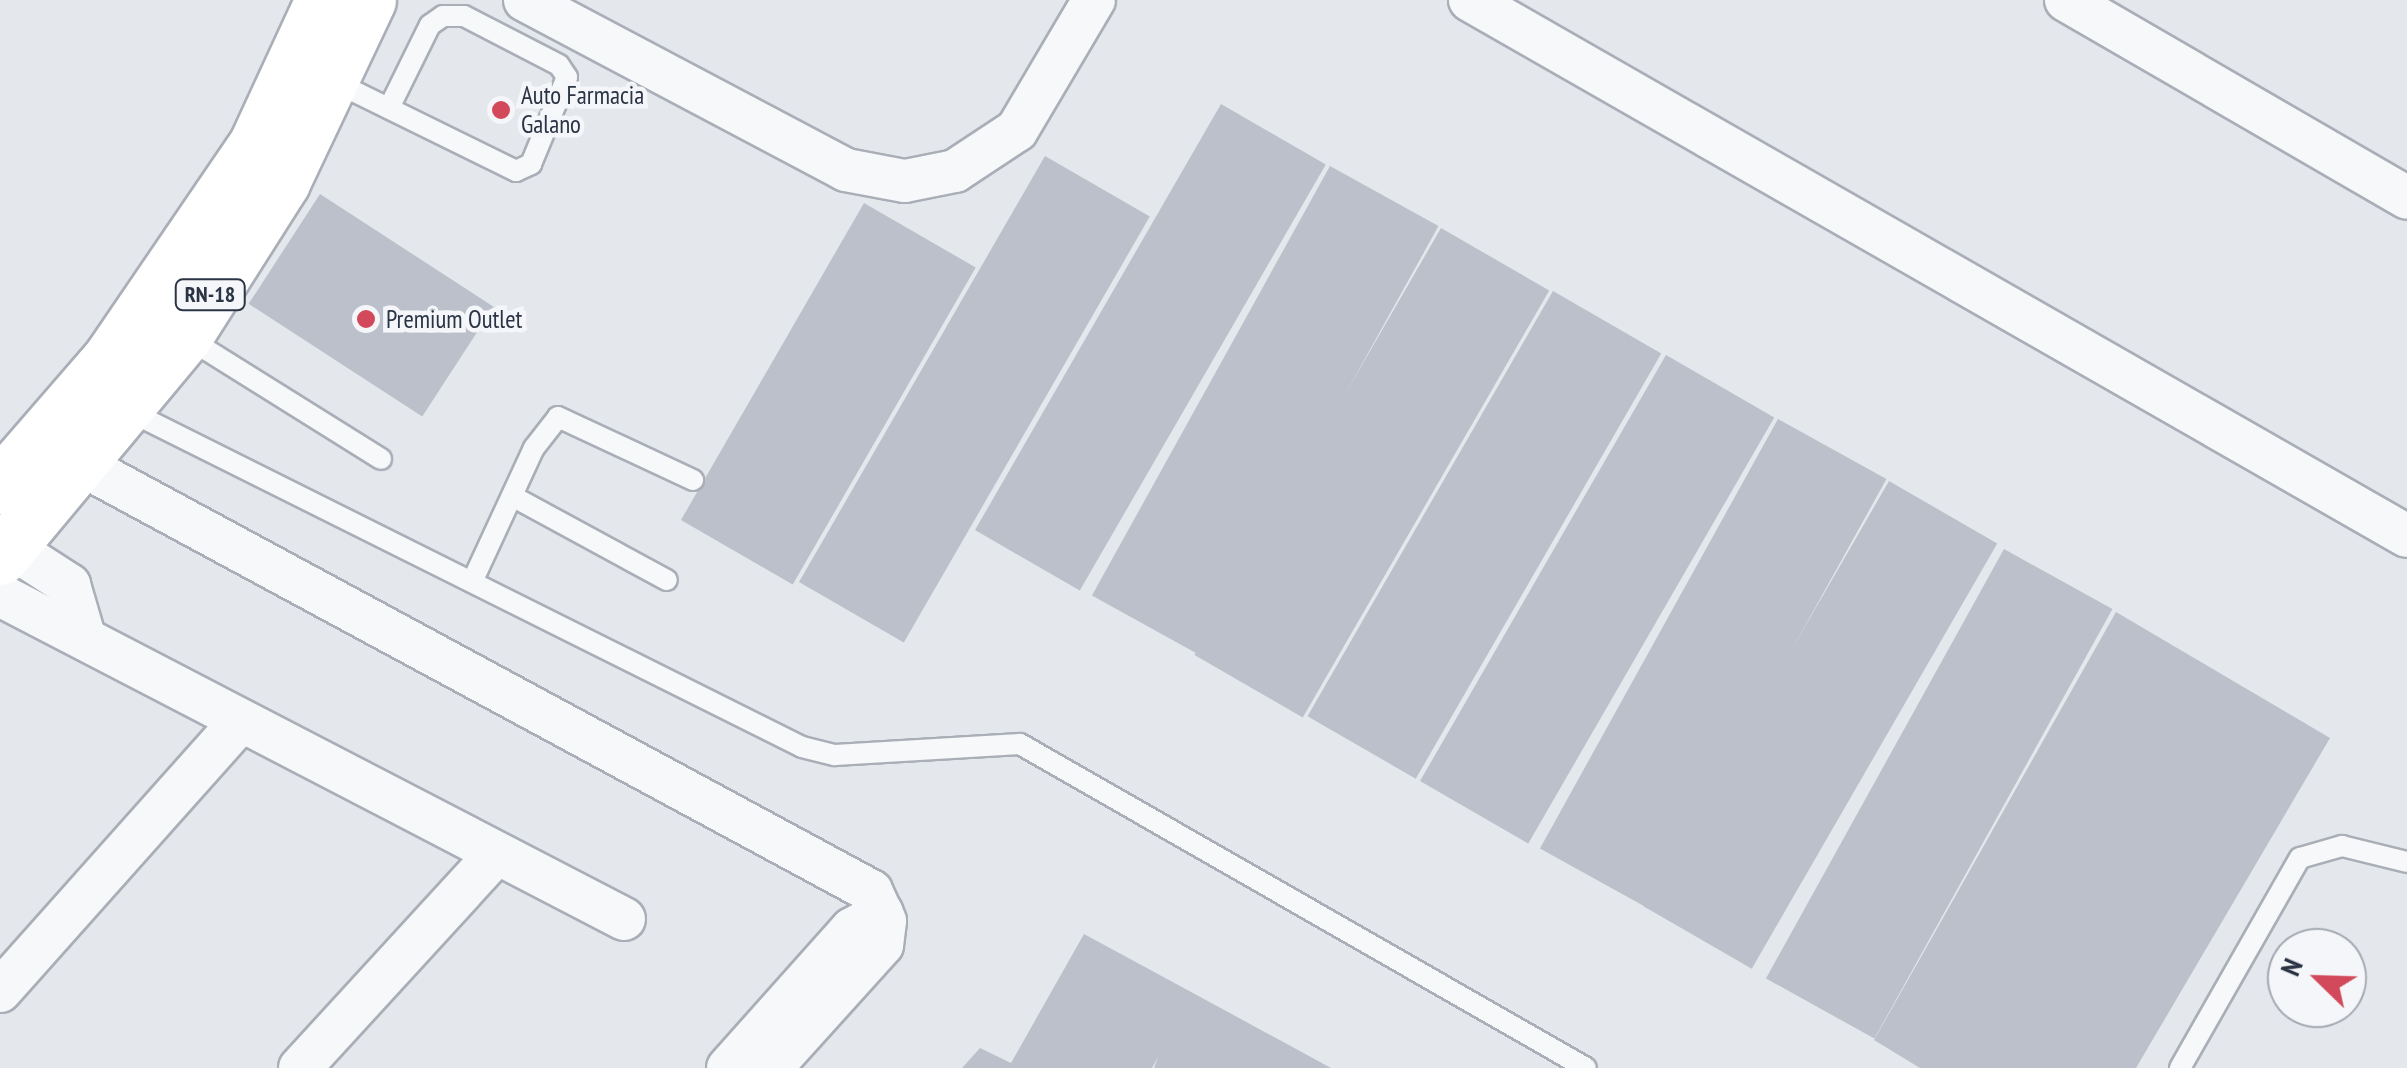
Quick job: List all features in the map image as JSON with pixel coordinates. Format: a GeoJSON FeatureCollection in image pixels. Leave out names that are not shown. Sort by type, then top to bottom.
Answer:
{"type":"FeatureCollection","features":[{"type":"Feature","properties":{"kind":"main road","name":"RN-18"},"geometry":{"type":"LineString","coordinates":[[0,486],[110,360],[256,146],[323,0]]}},
{"type":"Feature","properties":{"kind":"main road","name":"RN-18"},"geometry":{"type":"LineString","coordinates":[[17,576],[82,465],[129,411],[185,335],[282,182],[368,0]]}},
{"type":"Feature","properties":{"kind":"street"},"geometry":{"type":"LineString","coordinates":[[525,0],[846,170],[905,181],[955,171],[1011,136],[1094,0]]}},
{"type":"Feature","properties":{"kind":"street"},"geometry":{"type":"LineString","coordinates":[[1470,0],[2407,536]]}},
{"type":"Feature","properties":{"kind":"street"},"geometry":{"type":"LineString","coordinates":[[2066,0],[2407,198]]}},
{"type":"Feature","properties":{"kind":"street"},"geometry":{"type":"LineString","coordinates":[[82,465],[847,871],[882,913],[882,946],[771,1068]]}},
{"type":"Feature","properties":{"kind":"street"},"geometry":{"type":"LineString","coordinates":[[17,576],[84,636],[239,723],[624,919]]}},
{"type":"Feature","properties":{"kind":"street"},"geometry":{"type":"LineString","coordinates":[[0,991],[239,723]]}},
{"type":"Feature","properties":{"kind":"street"},"geometry":{"type":"LineString","coordinates":[[300,1068],[495,855]]}},
{"type":"Feature","properties":{"kind":"street"},"geometry":{"type":"LineString","coordinates":[[728,1068],[852,929],[882,913]]}},
{"type":"Feature","properties":{"kind":"lane"},"geometry":{"type":"LineString","coordinates":[[331,80],[516,171],[531,164],[567,78],[464,16],[444,16],[430,25],[389,108]]}},
{"type":"Feature","properties":{"kind":"lane"},"geometry":{"type":"LineString","coordinates":[[185,335],[228,371],[381,460]]}},
{"type":"Feature","properties":{"kind":"lane"},"geometry":{"type":"LineString","coordinates":[[129,411],[802,747],[836,755],[1020,744],[1586,1068]]}},
{"type":"Feature","properties":{"kind":"lane"},"geometry":{"type":"LineString","coordinates":[[472,582],[512,496],[558,417],[693,480]]}},
{"type":"Feature","properties":{"kind":"lane"},"geometry":{"type":"LineString","coordinates":[[512,496],[668,580]]}},
{"type":"Feature","properties":{"kind":"lane"},"geometry":{"type":"LineString","coordinates":[[2180,1068],[2300,858],[2342,846],[2407,862]]}},
{"type":"Feature","properties":{"kind":"building"},"geometry":{"type":"Polygon","coordinates":[[[1221,104],[1326,164],[1080,591],[975,530],[1221,104]]]}},
{"type":"Feature","properties":{"kind":"building"},"geometry":{"type":"Polygon","coordinates":[[[1045,156],[1150,216],[904,643],[799,582],[1045,156]]]}},
{"type":"Feature","properties":{"kind":"building"},"geometry":{"type":"Polygon","coordinates":[[[1330,166],[1438,226],[1200,656],[1092,595],[1330,166]]]}},
{"type":"Feature","properties":{"kind":"building"},"geometry":{"type":"Polygon","coordinates":[[[320,194],[494,307],[422,417],[249,304],[320,194]]]}},
{"type":"Feature","properties":{"kind":"building"},"geometry":{"type":"Polygon","coordinates":[[[864,203],[976,267],[793,584],[681,520],[864,203]]]}},
{"type":"Feature","properties":{"kind":"building"},"geometry":{"type":"Polygon","coordinates":[[[1441,228],[1549,290],[1303,717],[1194,655],[1441,228]]]}},
{"type":"Feature","properties":{"kind":"building"},"geometry":{"type":"Polygon","coordinates":[[[1553,291],[1661,354],[1416,779],[1308,716],[1553,291]]]}},
{"type":"Feature","properties":{"kind":"building"},"geometry":{"type":"Polygon","coordinates":[[[1666,355],[1774,418],[1528,844],[1420,781],[1666,355]]]}},
{"type":"Feature","properties":{"kind":"building"},"geometry":{"type":"Polygon","coordinates":[[[1778,419],[1886,479],[1648,909],[1540,848],[1778,419]]]}},
{"type":"Feature","properties":{"kind":"building"},"geometry":{"type":"Polygon","coordinates":[[[1889,481],[1997,544],[1752,969],[1644,906],[1889,481]]]}},
{"type":"Feature","properties":{"kind":"building"},"geometry":{"type":"Polygon","coordinates":[[[2004,549],[2112,609],[1874,1039],[1766,978],[2004,549]]]}},
{"type":"Feature","properties":{"kind":"building"},"geometry":{"type":"Polygon","coordinates":[[[2116,612],[2330,738],[2136,1068],[1920,1068],[1874,1040],[2116,612]]]}},
{"type":"Feature","properties":{"kind":"building"},"geometry":{"type":"Polygon","coordinates":[[[1084,934],[1331,1068],[1154,1068],[1158,1057],[1152,1068],[962,1068],[980,1048],[1011,1063],[1084,934]]]}},
{"type":"Feature","properties":{"kind":"place","name":"Auto Farmacia Galano"},"geometry":{"type":"Point","coordinates":[501,110]}},
{"type":"Feature","properties":{"kind":"place","name":"Premium Outlet"},"geometry":{"type":"Point","coordinates":[366,319]}}]}
